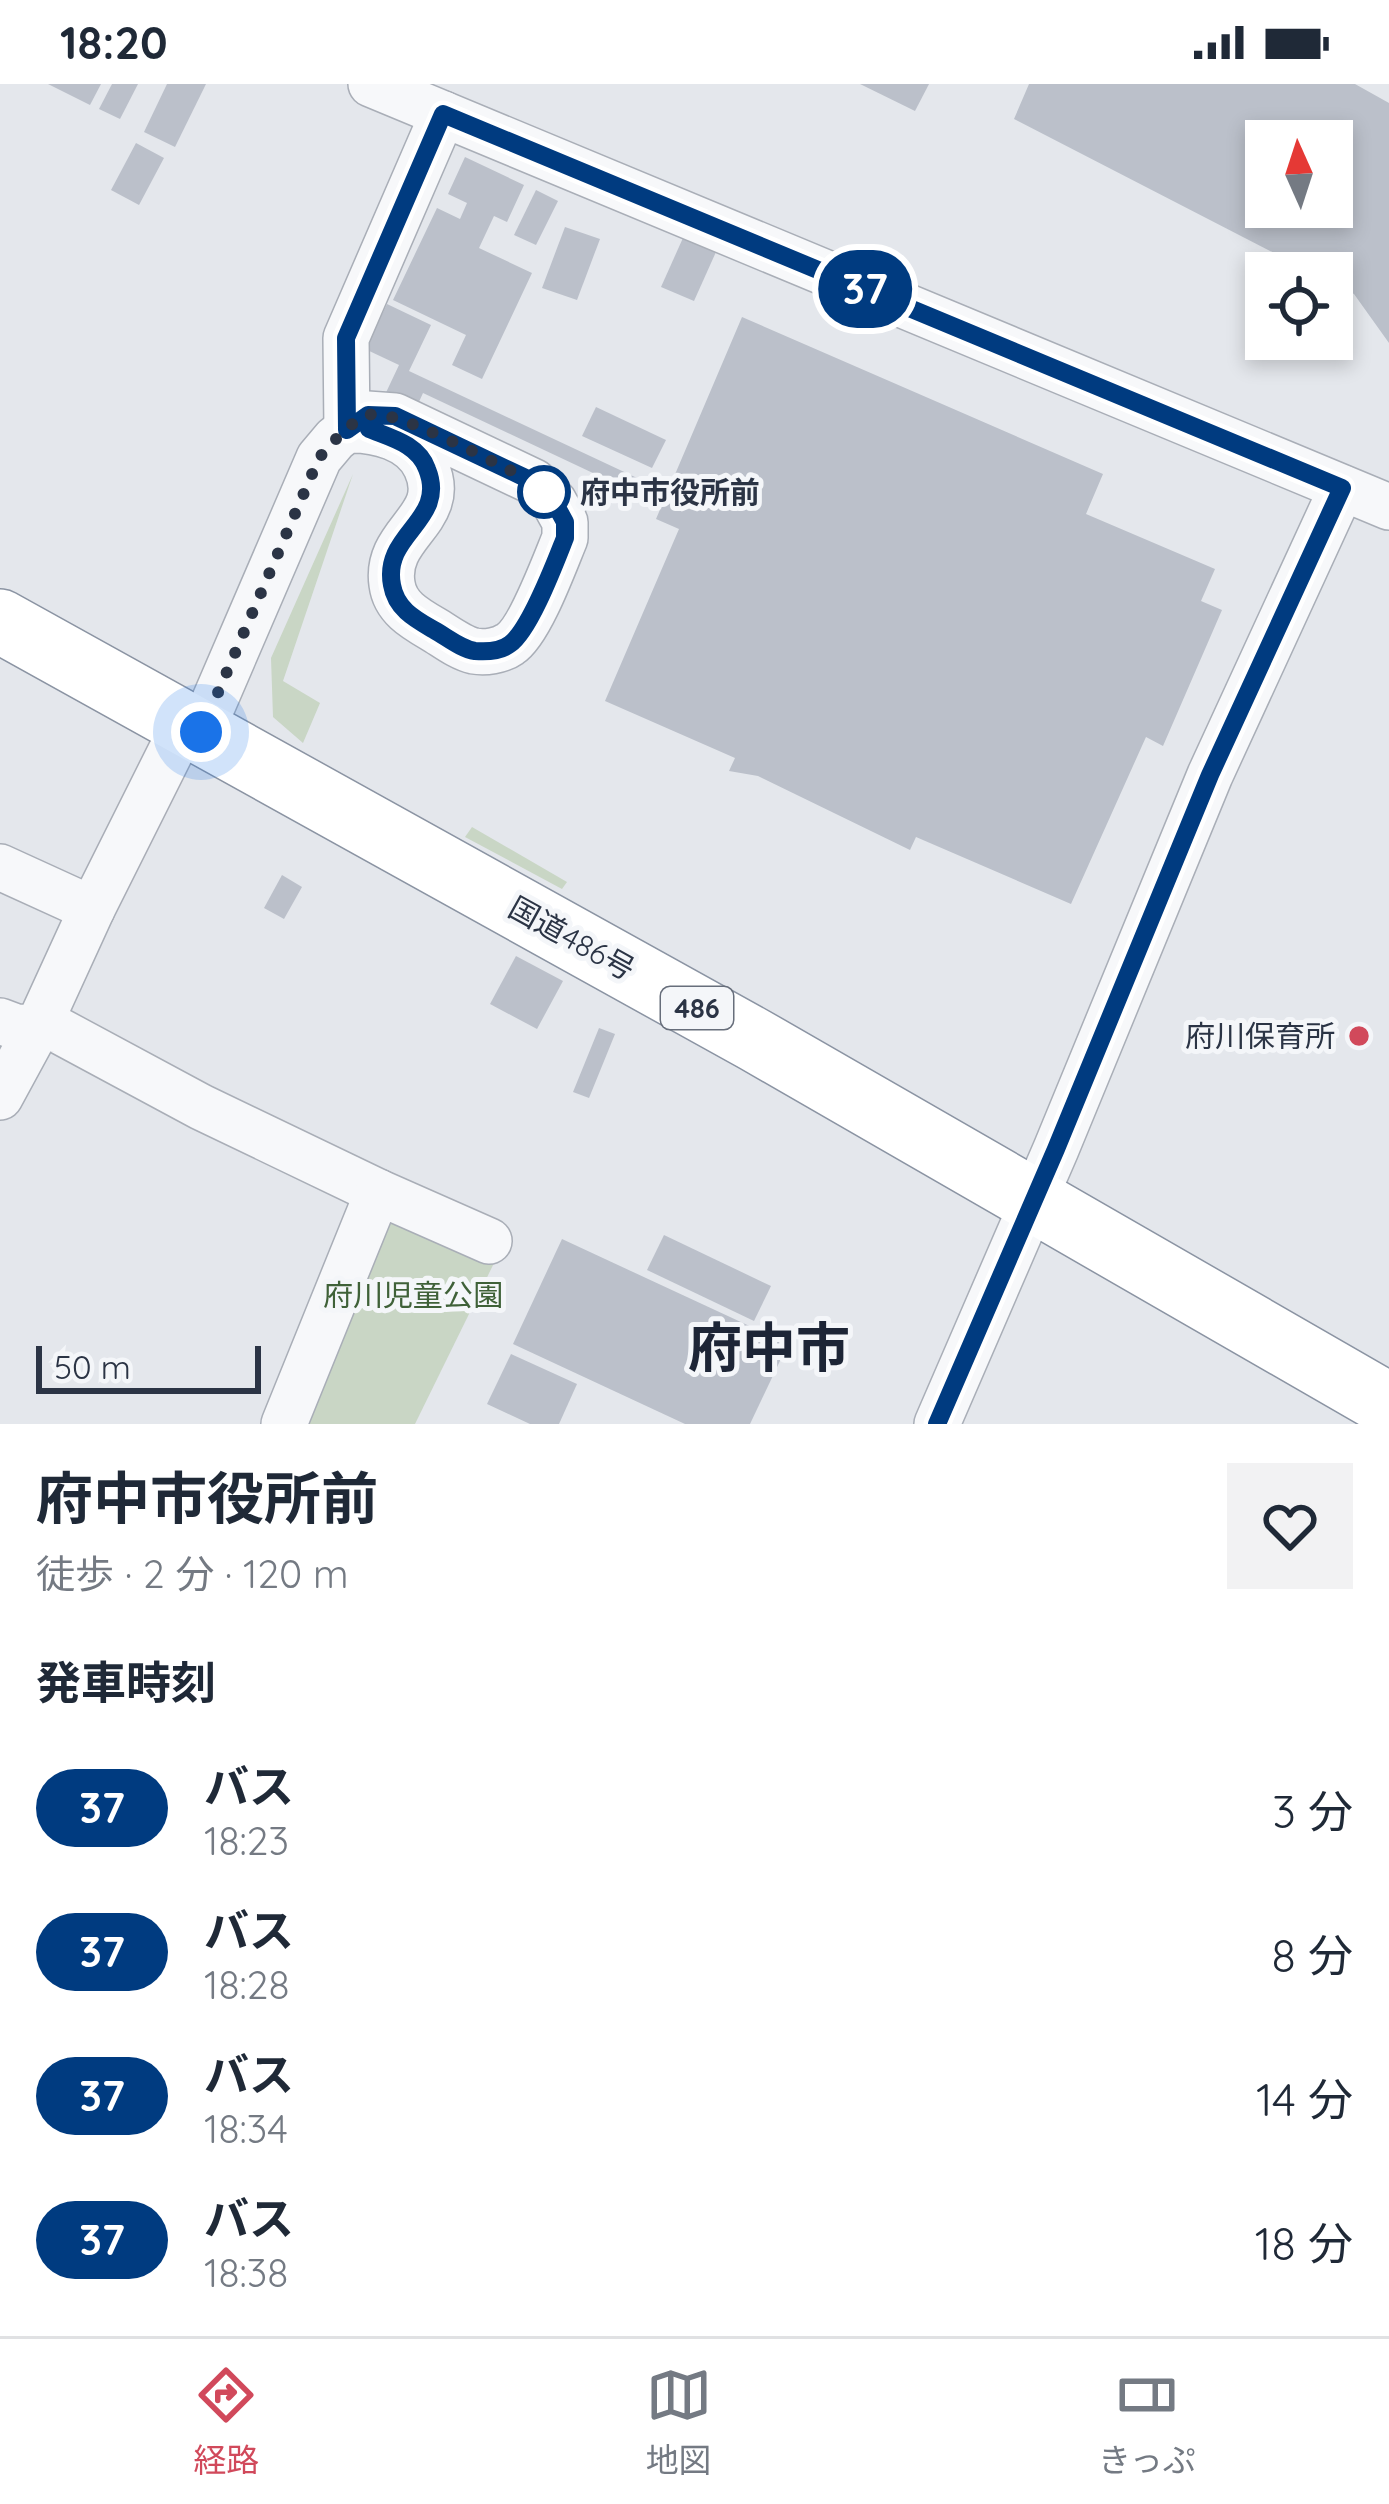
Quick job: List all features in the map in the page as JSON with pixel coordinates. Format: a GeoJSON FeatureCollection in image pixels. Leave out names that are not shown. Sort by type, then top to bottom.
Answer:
{"type":"FeatureCollection","features":[{"type":"Feature","properties":{"kind":"highway","name":"国道486号"},"geometry":{"type":"LineString","coordinates":[[0,621],[755,1040],[1389,1405]]}},
{"type":"Feature","properties":{"kind":"street"},"geometry":{"type":"LineString","coordinates":[[371,84],[1389,507]]}},
{"type":"Feature","properties":{"kind":"street"},"geometry":{"type":"LineString","coordinates":[[347,430],[346,338],[443,114]]}},
{"type":"Feature","properties":{"kind":"street"},"geometry":{"type":"LineString","coordinates":[[0,1097],[19,1024],[92,910],[193,728],[319,458],[335,439],[347,430],[368,415],[395,416],[534,482],[554,502],[565,522],[565,538],[522,632],[508,646],[471,651],[399,605],[392,588],[392,557],[429,503],[428,469],[415,450],[401,441],[369,429],[347,430]]}},
{"type":"Feature","properties":{"kind":"street"},"geometry":{"type":"LineString","coordinates":[[937,1424],[1210,775],[1342,488]]}},
{"type":"Feature","properties":{"kind":"street"},"geometry":{"type":"LineString","coordinates":[[0,867],[92,910]]}},
{"type":"Feature","properties":{"kind":"street"},"geometry":{"type":"LineString","coordinates":[[19,1024],[56,1029],[201,1107],[490,1241]]}},
{"type":"Feature","properties":{"kind":"street"},"geometry":{"type":"LineString","coordinates":[[284,1424],[378,1192]]}},
{"type":"Feature","properties":{"kind":"green space"},"geometry":{"type":"Polygon","coordinates":[[[353,474],[283,681],[320,703],[303,743],[273,717],[271,658],[353,474]]]}},
{"type":"Feature","properties":{"kind":"green space"},"geometry":{"type":"Polygon","coordinates":[[[472,827],[567,882],[562,889],[465,837],[472,827]]]}},
{"type":"Feature","properties":{"kind":"green space","name":"府川児童公園"},"geometry":{"type":"Polygon","coordinates":[[[382,1214],[497,1257],[415,1424],[300,1424],[382,1214]]]}},
{"type":"Feature","properties":{"kind":"building"},"geometry":{"type":"Polygon","coordinates":[[[48,84],[101,84],[90,105],[48,84]]]}},
{"type":"Feature","properties":{"kind":"building"},"geometry":{"type":"Polygon","coordinates":[[[112,84],[138,84],[120,119],[99,109],[112,84]]]}},
{"type":"Feature","properties":{"kind":"building"},"geometry":{"type":"Polygon","coordinates":[[[167,84],[206,84],[175,147],[144,132],[167,84]]]}},
{"type":"Feature","properties":{"kind":"building"},"geometry":{"type":"Polygon","coordinates":[[[860,84],[929,84],[915,111],[860,84]]]}},
{"type":"Feature","properties":{"kind":"building"},"geometry":{"type":"Polygon","coordinates":[[[1029,84],[1355,84],[1389,103],[1389,343],[1353,294],[1353,252],[1272,252],[1014,119],[1029,84]]]}},
{"type":"Feature","properties":{"kind":"building"},"geometry":{"type":"Polygon","coordinates":[[[136,143],[164,158],[139,205],[111,190],[136,143]]]}},
{"type":"Feature","properties":{"kind":"building"},"geometry":{"type":"Polygon","coordinates":[[[465,157],[524,185],[507,222],[494,216],[479,248],[532,273],[482,379],[452,365],[466,335],[393,300],[437,208],[460,219],[467,203],[448,194],[465,157]]]}},
{"type":"Feature","properties":{"kind":"building"},"geometry":{"type":"Polygon","coordinates":[[[536,190],[558,201],[536,245],[514,235],[536,190]]]}},
{"type":"Feature","properties":{"kind":"building"},"geometry":{"type":"Polygon","coordinates":[[[565,227],[600,239],[577,300],[542,288],[565,227]]]}},
{"type":"Feature","properties":{"kind":"building"},"geometry":{"type":"Polygon","coordinates":[[[687,229],[720,243],[694,301],[661,287],[687,229]]]}},
{"type":"Feature","properties":{"kind":"building"},"geometry":{"type":"Polygon","coordinates":[[[387,304],[431,325],[409,371],[652,485],[646,498],[423,393],[413,415],[382,401],[399,365],[365,349],[387,304]]]}},
{"type":"Feature","properties":{"kind":"building"},"geometry":{"type":"Polygon","coordinates":[[[742,317],[1103,474],[1086,514],[1215,569],[1201,601],[1222,610],[1163,746],[1146,737],[1071,904],[916,837],[910,850],[758,776],[729,771],[735,758],[605,701],[679,529],[656,519],[742,317]]]}},
{"type":"Feature","properties":{"kind":"building"},"geometry":{"type":"Polygon","coordinates":[[[596,407],[666,440],[652,468],[582,436],[596,407]]]}},
{"type":"Feature","properties":{"kind":"building"},"geometry":{"type":"Polygon","coordinates":[[[282,875],[302,887],[284,919],[264,908],[282,875]]]}},
{"type":"Feature","properties":{"kind":"building"},"geometry":{"type":"Polygon","coordinates":[[[516,956],[563,981],[537,1029],[490,1004],[516,956]]]}},
{"type":"Feature","properties":{"kind":"building"},"geometry":{"type":"Polygon","coordinates":[[[599,1028],[615,1034],[589,1098],[573,1092],[599,1028]]]}},
{"type":"Feature","properties":{"kind":"building"},"geometry":{"type":"Polygon","coordinates":[[[664,1235],[771,1286],[754,1321],[647,1270],[664,1235]]]}},
{"type":"Feature","properties":{"kind":"building"},"geometry":{"type":"Polygon","coordinates":[[[562,1239],[788,1344],[750,1424],[685,1424],[513,1344],[562,1239]]]}},
{"type":"Feature","properties":{"kind":"building"},"geometry":{"type":"Polygon","coordinates":[[[511,1354],[577,1384],[559,1424],[530,1424],[487,1404],[511,1354]]]}},
{"type":"Feature","properties":{"kind":"bus line","name":"37"},"geometry":{"type":"LineString","coordinates":[[369,429],[415,450],[428,469],[429,503],[392,557],[392,588],[399,605],[471,651],[508,646],[522,632],[565,538],[565,522],[554,502],[534,482],[395,416],[368,415],[347,430],[346,338],[443,114],[1342,488],[1210,775],[937,1424]]}},
{"type":"Feature","properties":{"kind":"place","name":"府中市役所前"},"geometry":{"type":"Point","coordinates":[544,492]}},
{"type":"Feature","properties":{"kind":"place","name":"府川保育所"},"geometry":{"type":"Point","coordinates":[1359,1036]}},
{"type":"Feature","properties":{"kind":"district","name":"府中市"},"geometry":{"type":"Point","coordinates":[769,1347]}},
{"type":"Feature","properties":{"kind":"route"},"geometry":{"type":"LineString","coordinates":[[201,732],[319,458],[335,439],[368,415],[395,416],[534,482],[544,492]]}}]}
